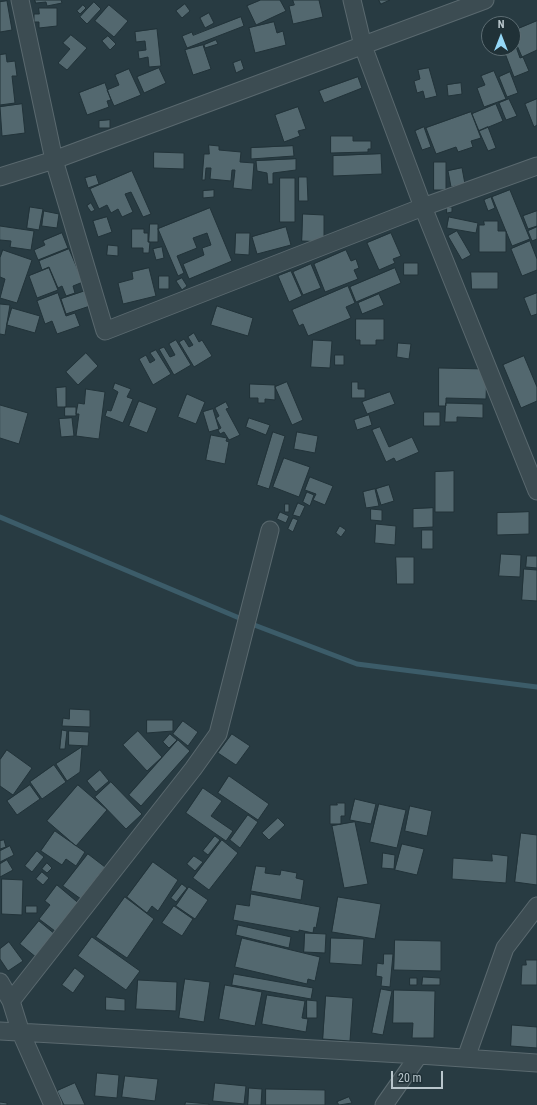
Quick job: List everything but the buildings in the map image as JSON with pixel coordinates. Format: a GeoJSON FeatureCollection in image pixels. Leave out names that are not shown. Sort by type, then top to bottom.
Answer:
{"type":"FeatureCollection","features":[{"type":"Feature","properties":{"kind":"street"},"geometry":{"type":"LineString","coordinates":[[20,0],[54,160],[105,331],[423,207],[537,166]]}},
{"type":"Feature","properties":{"kind":"street"},"geometry":{"type":"LineString","coordinates":[[352,0],[363,46],[423,207],[537,491]]}},
{"type":"Feature","properties":{"kind":"street"},"geometry":{"type":"LineString","coordinates":[[0,177],[54,160],[485,0]]}},
{"type":"Feature","properties":{"kind":"street"},"geometry":{"type":"LineString","coordinates":[[11,1000],[188,776],[218,734],[270,530]]}},
{"type":"Feature","properties":{"kind":"street"},"geometry":{"type":"LineString","coordinates":[[466,1058],[505,948],[537,906]]}},
{"type":"Feature","properties":{"kind":"street"},"geometry":{"type":"LineString","coordinates":[[0,982],[11,1000],[21,1033],[53,1105]]}},
{"type":"Feature","properties":{"kind":"street"},"geometry":{"type":"LineString","coordinates":[[0,1031],[419,1055],[537,1064]]}},
{"type":"Feature","properties":{"kind":"street"},"geometry":{"type":"LineString","coordinates":[[384,1105],[419,1055]]}},
{"type":"Feature","properties":{"kind":"waterway"},"geometry":{"type":"LineString","coordinates":[[0,517],[244,620]]}},
{"type":"Feature","properties":{"kind":"waterway"},"geometry":{"type":"LineString","coordinates":[[249,623],[357,664],[537,687]]}}]}
